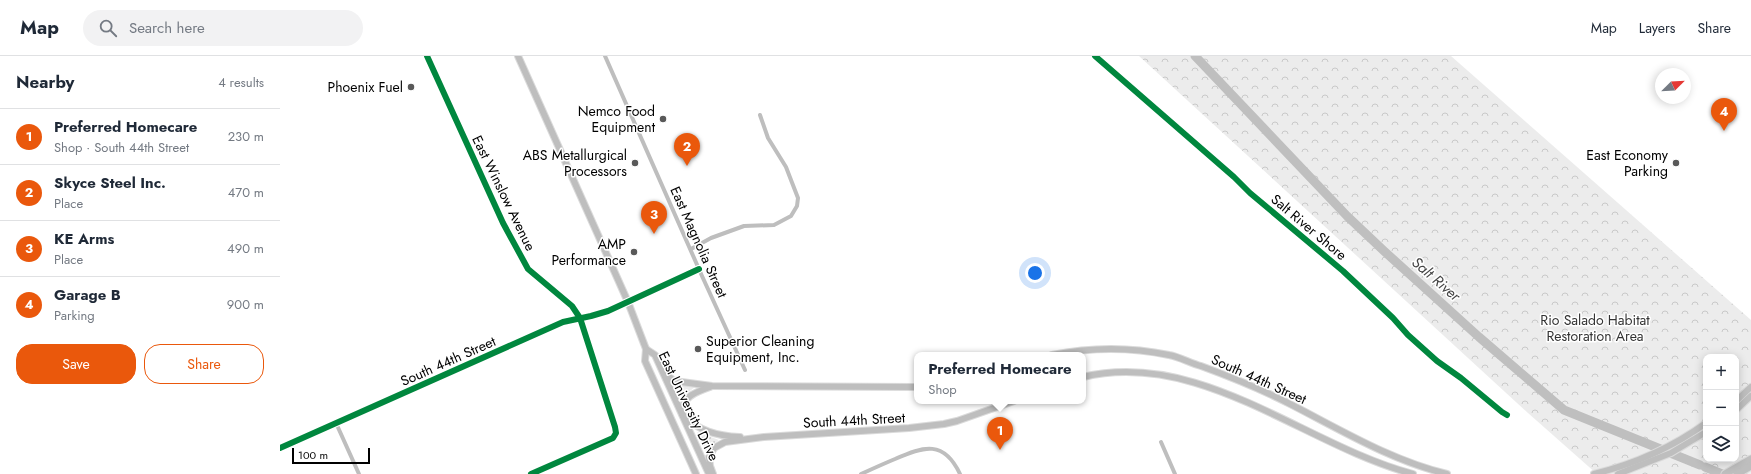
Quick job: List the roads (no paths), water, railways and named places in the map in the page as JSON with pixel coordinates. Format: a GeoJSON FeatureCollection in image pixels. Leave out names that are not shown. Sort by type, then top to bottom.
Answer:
{"type":"FeatureCollection","features":[{"type":"Feature","properties":{"kind":"highway"},"geometry":{"type":"LineString","coordinates":[[1725,474],[1751,459]]}},
{"type":"Feature","properties":{"kind":"highway"},"geometry":{"type":"LineString","coordinates":[[1737,474],[1751,466]]}},
{"type":"Feature","properties":{"kind":"main road","name":"East University Drive"},"geometry":{"type":"LineString","coordinates":[[518,56],[628,302],[646,349],[645,361],[696,474]]}},
{"type":"Feature","properties":{"kind":"main road","name":"South 44th Street"},"geometry":{"type":"LineString","coordinates":[[1073,352],[1100,348],[1126,349],[1170,355],[1220,373],[1288,403],[1354,438],[1397,458],[1426,469],[1447,474]]}},
{"type":"Feature","properties":{"kind":"main road","name":"East University Drive"},"geometry":{"type":"LineString","coordinates":[[646,349],[655,355],[708,474]]}},
{"type":"Feature","properties":{"kind":"main road"},"geometry":{"type":"LineString","coordinates":[[660,367],[670,379],[674,381],[712,386],[914,387]]}},
{"type":"Feature","properties":{"kind":"main road","name":"South 44th Street"},"geometry":{"type":"LineString","coordinates":[[1086,376],[1098,374],[1133,372],[1175,377],[1236,398],[1370,459],[1413,474]]}},
{"type":"Feature","properties":{"kind":"main road"},"geometry":{"type":"LineString","coordinates":[[712,386],[697,391],[685,400],[681,408],[682,414],[696,425],[709,432],[732,436],[764,437]]}},
{"type":"Feature","properties":{"kind":"main road"},"geometry":{"type":"LineString","coordinates":[[1739,398],[1751,387]]}},
{"type":"Feature","properties":{"kind":"main road"},"geometry":{"type":"LineString","coordinates":[[1739,407],[1751,396]]}},
{"type":"Feature","properties":{"kind":"main road","name":"South 44th Street"},"geometry":{"type":"LineString","coordinates":[[764,437],[909,428],[944,424],[1005,404]]}},
{"type":"Feature","properties":{"kind":"main road"},"geometry":{"type":"LineString","coordinates":[[670,419],[682,414]]}},
{"type":"Feature","properties":{"kind":"main road"},"geometry":{"type":"LineString","coordinates":[[1594,474],[1612,470],[1646,456],[1668,446],[1703,425]]}},
{"type":"Feature","properties":{"kind":"main road"},"geometry":{"type":"LineString","coordinates":[[1618,474],[1671,453],[1703,434]]}},
{"type":"Feature","properties":{"kind":"main road"},"geometry":{"type":"LineString","coordinates":[[713,474],[709,457],[717,446],[725,442],[764,437]]}},
{"type":"Feature","properties":{"kind":"street","name":"East Winslow Avenue"},"geometry":{"type":"LineString","coordinates":[[427,56],[502,222],[528,269],[572,306],[580,318],[615,426],[616,433],[613,438],[530,474]]}},
{"type":"Feature","properties":{"kind":"street","name":"East Magnolia Street"},"geometry":{"type":"LineString","coordinates":[[605,56],[745,370]]}},
{"type":"Feature","properties":{"kind":"street"},"geometry":{"type":"LineString","coordinates":[[690,249],[711,238],[744,226],[774,225],[791,216],[798,206],[798,198],[788,174],[768,138],[760,115]]}},
{"type":"Feature","properties":{"kind":"street","name":"South 44th Street"},"geometry":{"type":"LineString","coordinates":[[280,448],[563,322],[591,316],[628,302],[699,269]]}},
{"type":"Feature","properties":{"kind":"street"},"geometry":{"type":"LineString","coordinates":[[336,423],[360,474]]}},
{"type":"Feature","properties":{"kind":"street"},"geometry":{"type":"LineString","coordinates":[[1161,442],[1175,474]]}},
{"type":"Feature","properties":{"kind":"street"},"geometry":{"type":"LineString","coordinates":[[860,474],[913,450],[922,448],[938,450],[952,460],[960,474]]}},
{"type":"Feature","properties":{"kind":"waterway","name":"Salt River"},"geometry":{"type":"LineString","coordinates":[[1195,56],[1347,216],[1479,337],[1564,410],[1700,465]]}},
{"type":"Feature","properties":{"kind":"waterway","name":"Salt River"},"geometry":{"type":"LineString","coordinates":[[1705,467],[1722,474]]}},
{"type":"Feature","properties":{"kind":"place","name":"Phoenix Fuel"},"geometry":{"type":"Point","coordinates":[411,87]}},
{"type":"Feature","properties":{"kind":"place","name":"Nemco Food Equipment"},"geometry":{"type":"Point","coordinates":[663,119]}},
{"type":"Feature","properties":{"kind":"place","name":"Garage B"},"geometry":{"type":"Point","coordinates":[1724,131]}},
{"type":"Feature","properties":{"kind":"place","name":"ABS Metallurgical Processors"},"geometry":{"type":"Point","coordinates":[635,163]}},
{"type":"Feature","properties":{"kind":"place","name":"East Economy Parking"},"geometry":{"type":"Point","coordinates":[1676,163]}},
{"type":"Feature","properties":{"kind":"place","name":"Skyce Steel Inc."},"geometry":{"type":"Point","coordinates":[687,166]}},
{"type":"Feature","properties":{"kind":"place","name":"KE Arms"},"geometry":{"type":"Point","coordinates":[654,234]}},
{"type":"Feature","properties":{"kind":"place","name":"AMP Performance"},"geometry":{"type":"Point","coordinates":[634,252]}},
{"type":"Feature","properties":{"kind":"place","name":"Superior Cleaning Equipment, Inc."},"geometry":{"type":"Point","coordinates":[698,349]}},
{"type":"Feature","properties":{"kind":"place","name":"Preferred Homecare"},"geometry":{"type":"Point","coordinates":[1000,450]}},
{"type":"Feature","properties":{"kind":"park label","name":"Rio Salado Habitat Restoration Area"},"geometry":{"type":"Point","coordinates":[1595,328]}}]}
